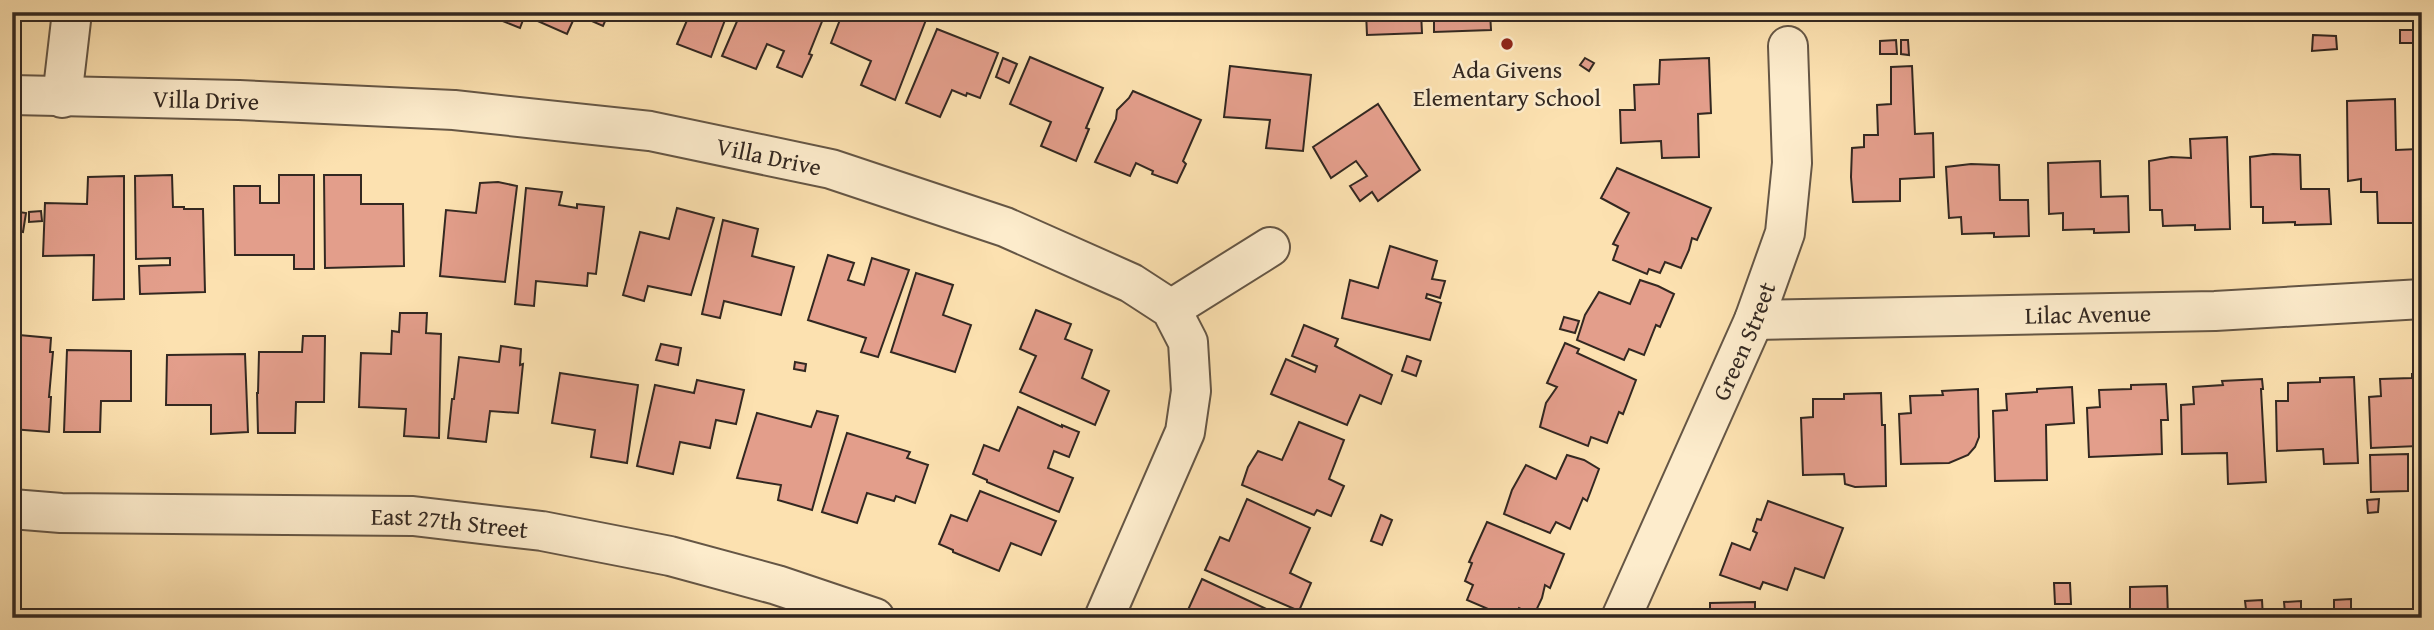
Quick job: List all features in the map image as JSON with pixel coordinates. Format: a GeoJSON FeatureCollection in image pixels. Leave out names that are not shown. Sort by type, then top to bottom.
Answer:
{"type":"FeatureCollection","features":[{"type":"Feature","properties":{"kind":"street"},"geometry":{"type":"LineString","coordinates":[[62,98],[72,12]]}},
{"type":"Feature","properties":{"kind":"street","name":"Green Street"},"geometry":{"type":"LineString","coordinates":[[1621,618],[1754,320],[1785,233],[1792,163],[1788,46]]}},
{"type":"Feature","properties":{"kind":"street","name":"Villa Drive"},"geometry":{"type":"LineString","coordinates":[[12,96],[239,100],[454,110],[650,131],[831,169],[1005,227],[1131,284],[1171,309]]}},
{"type":"Feature","properties":{"kind":"street"},"geometry":{"type":"LineString","coordinates":[[1104,618],[1185,432],[1191,391],[1188,342],[1171,309],[1270,247]]}},
{"type":"Feature","properties":{"kind":"street","name":"Lilac Avenue"},"geometry":{"type":"LineString","coordinates":[[1754,320],[2215,310],[2422,299]]}},
{"type":"Feature","properties":{"kind":"street","name":"East 27th Street"},"geometry":{"type":"LineString","coordinates":[[12,509],[61,513],[413,516],[542,531],[670,556],[777,585],[875,618]]}},
{"type":"Feature","properties":{"kind":"building"},"geometry":{"type":"Polygon","coordinates":[[[526,12],[520,28],[485,14],[526,12]]]}},
{"type":"Feature","properties":{"kind":"building"},"geometry":{"type":"Polygon","coordinates":[[[536,12],[609,12],[603,26],[576,14],[567,34],[533,19],[536,12]]]}},
{"type":"Feature","properties":{"kind":"building"},"geometry":{"type":"Polygon","coordinates":[[[674,12],[728,12],[711,57],[677,44],[688,18],[674,12]]]}},
{"type":"Feature","properties":{"kind":"building"},"geometry":{"type":"Polygon","coordinates":[[[741,12],[825,14],[802,77],[777,67],[784,51],[767,44],[756,69],[722,56],[741,12]]]}},
{"type":"Feature","properties":{"kind":"building"},"geometry":{"type":"Polygon","coordinates":[[[843,12],[891,12],[899,16],[901,12],[929,12],[895,100],[861,85],[871,61],[831,43],[843,12]]]}},
{"type":"Feature","properties":{"kind":"building"},"geometry":{"type":"Polygon","coordinates":[[[1366,12],[1421,12],[1422,33],[1367,35],[1366,12]]]}},
{"type":"Feature","properties":{"kind":"building"},"geometry":{"type":"Polygon","coordinates":[[[1434,12],[1490,12],[1491,30],[1434,32],[1434,12]]]}},
{"type":"Feature","properties":{"kind":"building"},"geometry":{"type":"Polygon","coordinates":[[[937,29],[998,53],[980,98],[952,90],[940,117],[906,103],[937,29]]]}},
{"type":"Feature","properties":{"kind":"building"},"geometry":{"type":"Polygon","coordinates":[[[2400,30],[2416,30],[2416,43],[2400,43],[2400,30]]]}},
{"type":"Feature","properties":{"kind":"building"},"geometry":{"type":"Polygon","coordinates":[[[2313,35],[2336,36],[2337,49],[2312,51],[2313,35]]]}},
{"type":"Feature","properties":{"kind":"building"},"geometry":{"type":"Polygon","coordinates":[[[1896,40],[1897,54],[1880,54],[1880,41],[1896,40]]]}},
{"type":"Feature","properties":{"kind":"building"},"geometry":{"type":"Polygon","coordinates":[[[1901,40],[1908,40],[1909,55],[1901,54],[1901,40]]]}},
{"type":"Feature","properties":{"kind":"building"},"geometry":{"type":"Polygon","coordinates":[[[1030,57],[1103,88],[1076,161],[1041,146],[1051,122],[1010,104],[1030,57]]]}},
{"type":"Feature","properties":{"kind":"building"},"geometry":{"type":"Polygon","coordinates":[[[1003,58],[1017,64],[1009,83],[996,77],[1003,58]]]}},
{"type":"Feature","properties":{"kind":"building"},"geometry":{"type":"Polygon","coordinates":[[[1585,58],[1594,63],[1589,71],[1580,65],[1585,58]]]}},
{"type":"Feature","properties":{"kind":"building"},"geometry":{"type":"Polygon","coordinates":[[[1709,58],[1711,113],[1698,114],[1699,157],[1662,158],[1661,141],[1621,143],[1620,110],[1635,110],[1634,85],[1659,84],[1660,60],[1709,58]]]}},
{"type":"Feature","properties":{"kind":"building"},"geometry":{"type":"Polygon","coordinates":[[[1230,66],[1311,75],[1303,151],[1266,148],[1270,120],[1224,117],[1230,66]]]}},
{"type":"Feature","properties":{"kind":"building"},"geometry":{"type":"Polygon","coordinates":[[[1912,66],[1915,134],[1933,133],[1934,177],[1900,179],[1900,201],[1853,202],[1852,148],[1864,147],[1864,135],[1878,135],[1877,105],[1891,104],[1891,67],[1912,66]]]}},
{"type":"Feature","properties":{"kind":"building"},"geometry":{"type":"Polygon","coordinates":[[[1133,91],[1201,120],[1183,161],[1186,164],[1177,183],[1152,174],[1153,171],[1136,163],[1130,176],[1095,162],[1116,119],[1117,110],[1133,91]]]}},
{"type":"Feature","properties":{"kind":"building"},"geometry":{"type":"Polygon","coordinates":[[[2395,99],[2396,150],[2418,149],[2420,189],[2414,189],[2415,223],[2378,223],[2377,192],[2361,192],[2361,179],[2348,181],[2347,101],[2395,99]]]}},
{"type":"Feature","properties":{"kind":"building"},"geometry":{"type":"Polygon","coordinates":[[[1378,104],[1420,170],[1378,201],[1372,192],[1360,201],[1350,186],[1367,176],[1356,161],[1331,178],[1313,147],[1378,104]]]}},
{"type":"Feature","properties":{"kind":"building"},"geometry":{"type":"Polygon","coordinates":[[[2227,137],[2230,229],[2195,230],[2195,225],[2163,226],[2162,210],[2150,210],[2149,161],[2171,157],[2191,158],[2190,139],[2227,137]]]}},
{"type":"Feature","properties":{"kind":"building"},"geometry":{"type":"Polygon","coordinates":[[[2300,155],[2301,189],[2329,189],[2331,224],[2263,223],[2263,207],[2251,207],[2250,157],[2300,155]]]}},
{"type":"Feature","properties":{"kind":"building"},"geometry":{"type":"Polygon","coordinates":[[[2100,161],[2101,197],[2128,196],[2129,232],[2063,230],[2063,213],[2049,214],[2048,163],[2100,161]]]}},
{"type":"Feature","properties":{"kind":"building"},"geometry":{"type":"Polygon","coordinates":[[[1999,165],[2000,200],[2028,200],[2029,236],[1962,234],[1961,217],[1949,218],[1946,167],[1999,165]]]}},
{"type":"Feature","properties":{"kind":"building"},"geometry":{"type":"Polygon","coordinates":[[[1617,168],[1711,208],[1697,240],[1692,238],[1681,268],[1665,262],[1660,273],[1649,269],[1647,274],[1613,260],[1618,246],[1613,244],[1629,213],[1601,198],[1617,168]]]}},
{"type":"Feature","properties":{"kind":"building"},"geometry":{"type":"Polygon","coordinates":[[[172,175],[173,207],[203,209],[205,292],[140,294],[139,266],[170,265],[170,258],[136,259],[135,176],[172,175]]]}},
{"type":"Feature","properties":{"kind":"building"},"geometry":{"type":"Polygon","coordinates":[[[279,175],[314,175],[314,269],[294,269],[294,255],[235,255],[234,186],[260,186],[260,203],[279,203],[279,175]]]}},
{"type":"Feature","properties":{"kind":"building"},"geometry":{"type":"Polygon","coordinates":[[[324,175],[361,175],[361,204],[403,204],[404,266],[325,268],[324,175]]]}},
{"type":"Feature","properties":{"kind":"building"},"geometry":{"type":"Polygon","coordinates":[[[124,176],[124,299],[93,300],[94,255],[43,256],[45,203],[87,204],[88,177],[124,176]]]}},
{"type":"Feature","properties":{"kind":"building"},"geometry":{"type":"Polygon","coordinates":[[[498,182],[517,186],[505,282],[440,276],[446,210],[476,213],[480,183],[498,182]]]}},
{"type":"Feature","properties":{"kind":"building"},"geometry":{"type":"Polygon","coordinates":[[[526,188],[562,192],[559,205],[577,208],[577,204],[604,207],[596,274],[588,273],[587,286],[536,281],[534,306],[515,304],[526,188]]]}},
{"type":"Feature","properties":{"kind":"building"},"geometry":{"type":"Polygon","coordinates":[[[677,208],[714,218],[691,295],[648,286],[644,301],[623,295],[640,232],[669,239],[677,208]]]}},
{"type":"Feature","properties":{"kind":"building"},"geometry":{"type":"Polygon","coordinates":[[[12,211],[26,213],[23,232],[12,230],[12,211]]]}},
{"type":"Feature","properties":{"kind":"building"},"geometry":{"type":"Polygon","coordinates":[[[41,211],[42,221],[29,222],[29,212],[41,211]]]}},
{"type":"Feature","properties":{"kind":"building"},"geometry":{"type":"Polygon","coordinates":[[[723,220],[758,229],[752,256],[794,267],[781,315],[724,301],[720,318],[702,314],[723,220]]]}},
{"type":"Feature","properties":{"kind":"building"},"geometry":{"type":"Polygon","coordinates":[[[1390,246],[1437,261],[1432,279],[1445,281],[1440,298],[1427,294],[1426,298],[1441,303],[1430,340],[1342,318],[1350,280],[1378,288],[1390,246]]]}},
{"type":"Feature","properties":{"kind":"building"},"geometry":{"type":"Polygon","coordinates":[[[828,255],[854,263],[848,280],[864,285],[872,258],[909,270],[878,357],[861,352],[866,338],[808,320],[828,255]]]}},
{"type":"Feature","properties":{"kind":"building"},"geometry":{"type":"Polygon","coordinates":[[[916,273],[953,285],[943,315],[971,325],[955,372],[891,352],[916,273]]]}},
{"type":"Feature","properties":{"kind":"building"},"geometry":{"type":"Polygon","coordinates":[[[1640,280],[1674,294],[1660,327],[1656,325],[1644,355],[1629,349],[1624,360],[1577,340],[1585,315],[1599,292],[1630,304],[1640,280]]]}},
{"type":"Feature","properties":{"kind":"building"},"geometry":{"type":"Polygon","coordinates":[[[1036,310],[1071,324],[1065,339],[1092,350],[1082,378],[1109,391],[1095,425],[1020,392],[1036,356],[1020,349],[1036,310]]]}},
{"type":"Feature","properties":{"kind":"building"},"geometry":{"type":"Polygon","coordinates":[[[400,313],[427,313],[426,333],[441,334],[439,438],[404,436],[406,409],[359,407],[361,353],[391,354],[392,331],[399,332],[400,313]]]}},
{"type":"Feature","properties":{"kind":"building"},"geometry":{"type":"Polygon","coordinates":[[[1564,317],[1579,321],[1575,333],[1560,329],[1564,317]]]}},
{"type":"Feature","properties":{"kind":"building"},"geometry":{"type":"Polygon","coordinates":[[[1304,325],[1338,339],[1335,346],[1392,375],[1381,404],[1360,395],[1347,425],[1271,394],[1286,359],[1315,372],[1317,366],[1292,356],[1304,325]]]}},
{"type":"Feature","properties":{"kind":"building"},"geometry":{"type":"Polygon","coordinates":[[[19,335],[51,338],[50,352],[53,352],[49,432],[12,429],[12,349],[17,350],[19,335]]]}},
{"type":"Feature","properties":{"kind":"building"},"geometry":{"type":"Polygon","coordinates":[[[303,336],[325,336],[324,402],[296,402],[295,433],[258,433],[259,352],[302,352],[303,336]]]}},
{"type":"Feature","properties":{"kind":"building"},"geometry":{"type":"Polygon","coordinates":[[[1565,343],[1579,349],[1577,353],[1636,380],[1623,414],[1619,412],[1607,443],[1591,437],[1588,446],[1540,427],[1546,403],[1557,387],[1547,383],[1565,343]]]}},
{"type":"Feature","properties":{"kind":"building"},"geometry":{"type":"Polygon","coordinates":[[[661,344],[681,348],[678,365],[656,360],[661,344]]]}},
{"type":"Feature","properties":{"kind":"building"},"geometry":{"type":"Polygon","coordinates":[[[501,346],[521,349],[520,365],[523,364],[518,413],[490,411],[486,442],[448,438],[459,357],[499,362],[501,346]]]}},
{"type":"Feature","properties":{"kind":"building"},"geometry":{"type":"Polygon","coordinates":[[[67,350],[131,351],[131,401],[101,401],[100,432],[64,432],[67,350]]]}},
{"type":"Feature","properties":{"kind":"building"},"geometry":{"type":"Polygon","coordinates":[[[245,354],[248,432],[211,434],[211,405],[166,405],[167,355],[245,354]]]}},
{"type":"Feature","properties":{"kind":"building"},"geometry":{"type":"Polygon","coordinates":[[[1407,356],[1421,361],[1416,376],[1402,371],[1407,356]]]}},
{"type":"Feature","properties":{"kind":"building"},"geometry":{"type":"Polygon","coordinates":[[[795,362],[806,364],[805,371],[794,369],[795,362]]]}},
{"type":"Feature","properties":{"kind":"building"},"geometry":{"type":"Polygon","coordinates":[[[560,373],[638,385],[627,463],[591,457],[595,430],[552,423],[560,373]]]}},
{"type":"Feature","properties":{"kind":"building"},"geometry":{"type":"Polygon","coordinates":[[[2412,374],[2422,374],[2422,462],[2419,462],[2418,446],[2371,448],[2369,397],[2381,396],[2380,379],[2412,378],[2412,374]]]}},
{"type":"Feature","properties":{"kind":"building"},"geometry":{"type":"Polygon","coordinates":[[[2354,377],[2358,463],[2324,464],[2323,449],[2277,451],[2276,401],[2288,401],[2288,383],[2354,377]]]}},
{"type":"Feature","properties":{"kind":"building"},"geometry":{"type":"Polygon","coordinates":[[[2262,379],[2266,482],[2228,484],[2227,453],[2182,454],[2181,405],[2194,404],[2193,387],[2223,385],[2222,381],[2262,379]]]}},
{"type":"Feature","properties":{"kind":"building"},"geometry":{"type":"Polygon","coordinates":[[[697,380],[744,390],[736,424],[716,420],[710,448],[680,442],[673,474],[637,466],[655,385],[694,393],[697,380]]]}},
{"type":"Feature","properties":{"kind":"building"},"geometry":{"type":"Polygon","coordinates":[[[2166,384],[2168,420],[2161,420],[2162,454],[2089,457],[2087,408],[2100,407],[2099,390],[2131,389],[2131,385],[2166,384]]]}},
{"type":"Feature","properties":{"kind":"building"},"geometry":{"type":"Polygon","coordinates":[[[2072,387],[2074,423],[2046,425],[2047,480],[1995,481],[1993,411],[2007,410],[2006,394],[2072,387]]]}},
{"type":"Feature","properties":{"kind":"building"},"geometry":{"type":"Polygon","coordinates":[[[1978,389],[1979,437],[1968,455],[1949,463],[1901,464],[1899,414],[1911,413],[1910,396],[1943,395],[1942,391],[1978,389]]]}},
{"type":"Feature","properties":{"kind":"building"},"geometry":{"type":"Polygon","coordinates":[[[1881,393],[1882,425],[1885,425],[1886,486],[1855,487],[1845,484],[1844,474],[1803,475],[1801,418],[1813,417],[1813,399],[1844,399],[1844,394],[1881,393]]]}},
{"type":"Feature","properties":{"kind":"building"},"geometry":{"type":"Polygon","coordinates":[[[1018,407],[1079,432],[1069,457],[1054,451],[1048,468],[1073,478],[1059,512],[973,474],[984,445],[999,451],[1018,407]]]}},
{"type":"Feature","properties":{"kind":"building"},"geometry":{"type":"Polygon","coordinates":[[[817,411],[838,416],[812,510],[778,500],[781,485],[737,478],[757,413],[811,427],[817,411]]]}},
{"type":"Feature","properties":{"kind":"building"},"geometry":{"type":"Polygon","coordinates":[[[1299,422],[1344,440],[1329,479],[1344,486],[1331,516],[1317,510],[1314,515],[1242,485],[1248,467],[1258,451],[1282,460],[1299,422]]]}},
{"type":"Feature","properties":{"kind":"building"},"geometry":{"type":"Polygon","coordinates":[[[847,433],[910,452],[907,458],[928,465],[915,503],[896,496],[894,501],[867,493],[857,523],[822,512],[847,433]]]}},
{"type":"Feature","properties":{"kind":"building"},"geometry":{"type":"Polygon","coordinates":[[[2408,454],[2408,491],[2371,492],[2370,455],[2408,454]]]}},
{"type":"Feature","properties":{"kind":"building"},"geometry":{"type":"Polygon","coordinates":[[[1567,455],[1584,460],[1599,469],[1587,501],[1583,498],[1570,529],[1556,522],[1550,533],[1504,514],[1512,490],[1526,465],[1556,479],[1567,455]]]}},
{"type":"Feature","properties":{"kind":"building"},"geometry":{"type":"Polygon","coordinates":[[[980,491],[1056,521],[1041,555],[1011,543],[999,571],[939,544],[951,515],[967,521],[980,491]]]}},
{"type":"Feature","properties":{"kind":"building"},"geometry":{"type":"Polygon","coordinates":[[[1247,499],[1310,528],[1290,573],[1311,583],[1299,611],[1205,570],[1220,537],[1229,541],[1247,499]]]}},
{"type":"Feature","properties":{"kind":"building"},"geometry":{"type":"Polygon","coordinates":[[[2379,499],[2378,512],[2368,513],[2367,500],[2379,499]]]}},
{"type":"Feature","properties":{"kind":"building"},"geometry":{"type":"Polygon","coordinates":[[[1768,501],[1843,528],[1824,578],[1795,568],[1787,590],[1763,582],[1760,589],[1720,575],[1732,543],[1750,550],[1757,533],[1753,531],[1757,519],[1761,520],[1768,501]]]}},
{"type":"Feature","properties":{"kind":"building"},"geometry":{"type":"Polygon","coordinates":[[[1381,515],[1392,520],[1382,545],[1371,541],[1381,515]]]}},
{"type":"Feature","properties":{"kind":"building"},"geometry":{"type":"Polygon","coordinates":[[[1487,522],[1564,554],[1550,588],[1545,585],[1534,615],[1519,608],[1515,618],[1509,618],[1467,600],[1473,585],[1465,581],[1472,563],[1469,562],[1487,522]]]}},
{"type":"Feature","properties":{"kind":"building"},"geometry":{"type":"Polygon","coordinates":[[[1202,579],[1273,612],[1271,618],[1200,618],[1187,612],[1202,579]]]}},
{"type":"Feature","properties":{"kind":"building"},"geometry":{"type":"Polygon","coordinates":[[[2054,583],[2070,583],[2071,604],[2055,604],[2054,583]]]}},
{"type":"Feature","properties":{"kind":"building"},"geometry":{"type":"Polygon","coordinates":[[[2167,586],[2168,618],[2130,618],[2130,587],[2167,586]]]}},
{"type":"Feature","properties":{"kind":"building"},"geometry":{"type":"Polygon","coordinates":[[[2351,599],[2351,611],[2334,612],[2334,600],[2351,599]]]}},
{"type":"Feature","properties":{"kind":"building"},"geometry":{"type":"Polygon","coordinates":[[[2262,600],[2263,618],[2247,618],[2245,601],[2262,600]]]}},
{"type":"Feature","properties":{"kind":"building"},"geometry":{"type":"Polygon","coordinates":[[[2301,601],[2301,612],[2285,613],[2284,602],[2301,601]]]}},
{"type":"Feature","properties":{"kind":"building"},"geometry":{"type":"Polygon","coordinates":[[[1755,602],[1755,618],[1710,618],[1710,603],[1755,602]]]}},
{"type":"Feature","properties":{"kind":"place","name":"Ada Givens Elementary School"},"geometry":{"type":"Point","coordinates":[1507,44]}}]}
